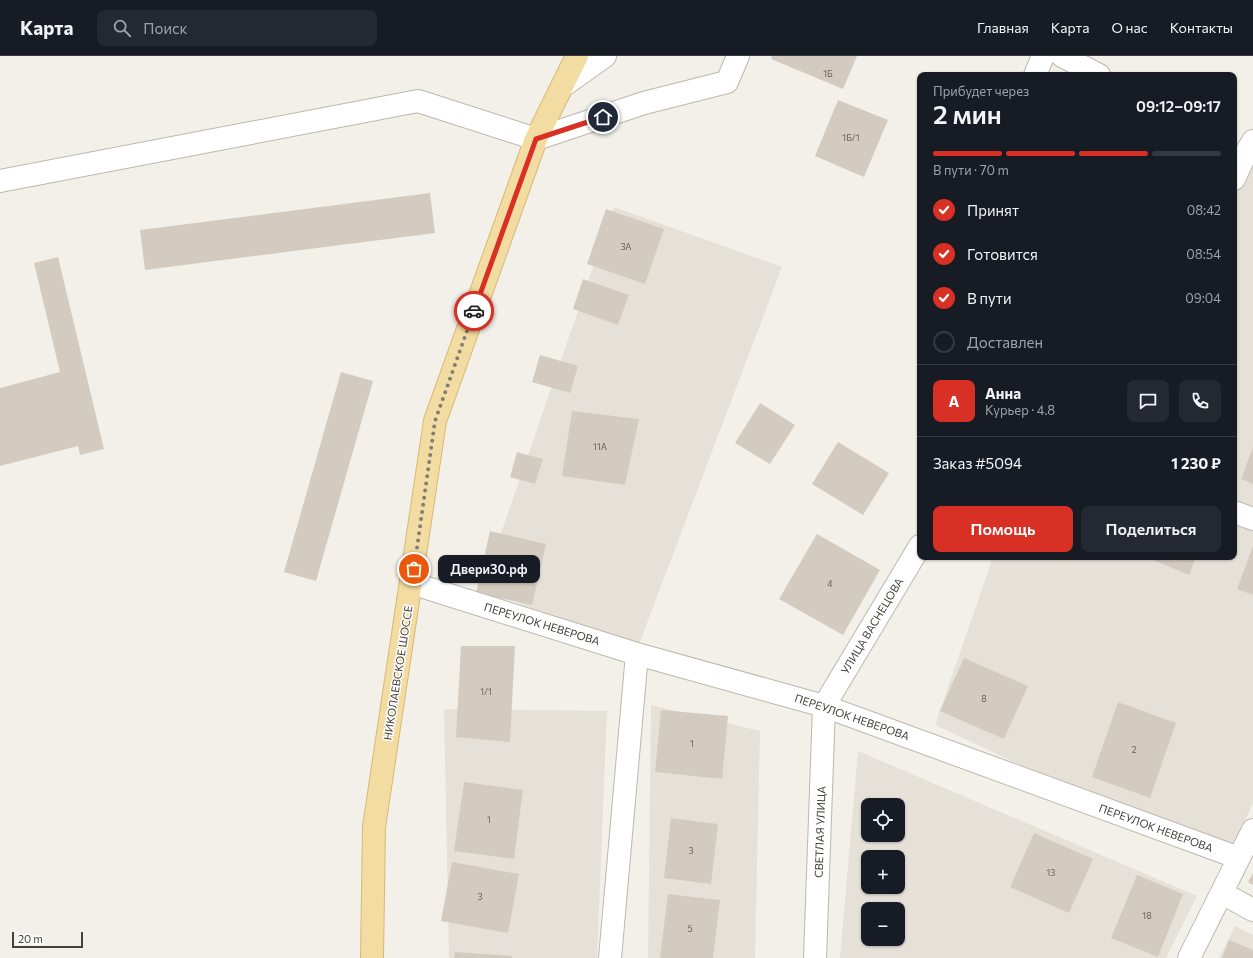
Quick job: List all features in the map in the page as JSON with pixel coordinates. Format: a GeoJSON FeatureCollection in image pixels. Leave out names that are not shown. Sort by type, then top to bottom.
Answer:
{"type":"FeatureCollection","features":[{"type":"Feature","properties":{"kind":"main road","name":"НИКОЛАЕВСКОЕ ШОССЕ"},"geometry":{"type":"LineString","coordinates":[[372,958],[374,826],[435,421],[536,139],[577,56]]}},
{"type":"Feature","properties":{"kind":"street"},"geometry":{"type":"LineString","coordinates":[[563,86],[605,56]]}},
{"type":"Feature","properties":{"kind":"street"},"geometry":{"type":"LineString","coordinates":[[0,182],[418,101],[536,139],[644,103],[727,82],[738,56]]}},
{"type":"Feature","properties":{"kind":"street"},"geometry":{"type":"LineString","coordinates":[[1036,72],[1042,56]]}},
{"type":"Feature","properties":{"kind":"street"},"geometry":{"type":"LineString","coordinates":[[1062,56],[1094,72]]}},
{"type":"Feature","properties":{"kind":"street"},"geometry":{"type":"LineString","coordinates":[[1237,171],[1247,146]]}},
{"type":"Feature","properties":{"kind":"street"},"geometry":{"type":"LineString","coordinates":[[1237,513],[1253,519]]}},
{"type":"Feature","properties":{"kind":"street","name":"УЛИЦА ВАСНЕЦОВА"},"geometry":{"type":"LineString","coordinates":[[824,706],[917,551]]}},
{"type":"Feature","properties":{"kind":"street","name":"ПЕРЕУЛОК НЕВЕРОВА"},"geometry":{"type":"LineString","coordinates":[[411,584],[637,654],[824,706],[1239,858]]}},
{"type":"Feature","properties":{"kind":"street"},"geometry":{"type":"LineString","coordinates":[[610,958],[637,654]]}},
{"type":"Feature","properties":{"kind":"street","name":"СВЕТЛАЯ УЛИЦА"},"geometry":{"type":"LineString","coordinates":[[815,958],[824,706]]}},
{"type":"Feature","properties":{"kind":"street"},"geometry":{"type":"LineString","coordinates":[[1189,958],[1253,830]]}},
{"type":"Feature","properties":{"kind":"street"},"geometry":{"type":"LineString","coordinates":[[1222,893],[1253,910]]}},
{"type":"Feature","properties":{"kind":"shaded area"},"geometry":{"type":"Polygon","coordinates":[[[1253,146],[1253,803],[1227,862],[935,725],[992,560],[1237,560],[1237,165],[1253,146]]]}},
{"type":"Feature","properties":{"kind":"shaded area"},"geometry":{"type":"Polygon","coordinates":[[[614,207],[782,267],[636,652],[482,588],[614,207]]]}},
{"type":"Feature","properties":{"kind":"shaded area"},"geometry":{"type":"Polygon","coordinates":[[[651,705],[760,731],[755,958],[648,958],[651,705]]]}},
{"type":"Feature","properties":{"kind":"shaded area"},"geometry":{"type":"Polygon","coordinates":[[[444,709],[607,711],[597,958],[449,958],[444,709]]]}},
{"type":"Feature","properties":{"kind":"shaded area"},"geometry":{"type":"Polygon","coordinates":[[[858,751],[1197,896],[1166,958],[840,958],[858,751]]]}},
{"type":"Feature","properties":{"kind":"shaded area"},"geometry":{"type":"Polygon","coordinates":[[[1235,926],[1253,935],[1253,958],[1219,958],[1235,926]]]}},
{"type":"Feature","properties":{"kind":"building"},"geometry":{"type":"Polygon","coordinates":[[[772,56],[857,56],[843,89],[771,59],[772,56]]]}},
{"type":"Feature","properties":{"kind":"building"},"geometry":{"type":"Polygon","coordinates":[[[838,100],[888,120],[864,177],[815,156],[838,100]]]}},
{"type":"Feature","properties":{"kind":"building"},"geometry":{"type":"Polygon","coordinates":[[[430,193],[435,233],[145,270],[140,230],[430,193]]]}},
{"type":"Feature","properties":{"kind":"building"},"geometry":{"type":"Polygon","coordinates":[[[606,209],[664,229],[645,284],[587,264],[606,209]]]}},
{"type":"Feature","properties":{"kind":"building"},"geometry":{"type":"Polygon","coordinates":[[[58,257],[104,449],[80,455],[78,446],[0,466],[0,388],[60,372],[34,263],[58,257]]]}},
{"type":"Feature","properties":{"kind":"building"},"geometry":{"type":"Polygon","coordinates":[[[583,279],[629,295],[618,325],[573,309],[583,279]]]}},
{"type":"Feature","properties":{"kind":"building"},"geometry":{"type":"Polygon","coordinates":[[[540,355],[578,366],[570,393],[532,382],[540,355]]]}},
{"type":"Feature","properties":{"kind":"building"},"geometry":{"type":"Polygon","coordinates":[[[341,372],[373,381],[316,581],[284,572],[341,372]]]}},
{"type":"Feature","properties":{"kind":"building"},"geometry":{"type":"Polygon","coordinates":[[[760,403],[795,425],[770,464],[735,443],[760,403]]]}},
{"type":"Feature","properties":{"kind":"building"},"geometry":{"type":"Polygon","coordinates":[[[572,411],[639,419],[625,485],[562,476],[572,411]]]}},
{"type":"Feature","properties":{"kind":"building"},"geometry":{"type":"Polygon","coordinates":[[[838,442],[889,473],[863,515],[812,484],[838,442]]]}},
{"type":"Feature","properties":{"kind":"building"},"geometry":{"type":"Polygon","coordinates":[[[1253,447],[1253,484],[1241,479],[1253,447]]]}},
{"type":"Feature","properties":{"kind":"building"},"geometry":{"type":"Polygon","coordinates":[[[517,452],[543,459],[535,484],[510,477],[517,452]]]}},
{"type":"Feature","properties":{"kind":"building"},"geometry":{"type":"Polygon","coordinates":[[[490,531],[546,544],[532,605],[476,593],[490,531]]]}},
{"type":"Feature","properties":{"kind":"building"},"geometry":{"type":"Polygon","coordinates":[[[817,534],[880,570],[843,635],[779,599],[817,534]]]}},
{"type":"Feature","properties":{"kind":"building"},"geometry":{"type":"Polygon","coordinates":[[[1253,546],[1253,595],[1237,589],[1253,546]]]}},
{"type":"Feature","properties":{"kind":"building"},"geometry":{"type":"Polygon","coordinates":[[[1153,560],[1195,560],[1189,575],[1153,560]]]}},
{"type":"Feature","properties":{"kind":"building"},"geometry":{"type":"Polygon","coordinates":[[[461,646],[515,646],[510,742],[456,737],[461,646]]]}},
{"type":"Feature","properties":{"kind":"building"},"geometry":{"type":"Polygon","coordinates":[[[964,658],[1028,686],[1004,739],[940,711],[964,658]]]}},
{"type":"Feature","properties":{"kind":"building"},"geometry":{"type":"Polygon","coordinates":[[[1118,702],[1176,723],[1150,798],[1092,777],[1118,702]]]}},
{"type":"Feature","properties":{"kind":"building"},"geometry":{"type":"Polygon","coordinates":[[[661,710],[728,716],[722,779],[655,772],[661,710]]]}},
{"type":"Feature","properties":{"kind":"building"},"geometry":{"type":"Polygon","coordinates":[[[464,782],[523,790],[514,859],[454,851],[464,782]]]}},
{"type":"Feature","properties":{"kind":"building"},"geometry":{"type":"Polygon","coordinates":[[[671,818],[718,824],[711,884],[664,878],[671,818]]]}},
{"type":"Feature","properties":{"kind":"building"},"geometry":{"type":"Polygon","coordinates":[[[1034,833],[1093,859],[1069,913],[1010,887],[1034,833]]]}},
{"type":"Feature","properties":{"kind":"building"},"geometry":{"type":"Polygon","coordinates":[[[452,862],[519,874],[508,933],[441,921],[452,862]]]}},
{"type":"Feature","properties":{"kind":"building"},"geometry":{"type":"Polygon","coordinates":[[[1253,873],[1253,885],[1248,882],[1253,873]]]}},
{"type":"Feature","properties":{"kind":"building"},"geometry":{"type":"Polygon","coordinates":[[[1137,875],[1183,894],[1158,957],[1111,938],[1137,875]]]}},
{"type":"Feature","properties":{"kind":"building"},"geometry":{"type":"Polygon","coordinates":[[[668,894],[720,900],[713,958],[660,958],[668,894]]]}},
{"type":"Feature","properties":{"kind":"building"},"geometry":{"type":"Polygon","coordinates":[[[1229,940],[1253,950],[1253,958],[1222,958],[1229,940]]]}},
{"type":"Feature","properties":{"kind":"building"},"geometry":{"type":"Polygon","coordinates":[[[455,952],[512,956],[512,958],[454,958],[455,952]]]}},
{"type":"Feature","properties":{"kind":"way so far"},"geometry":{"type":"LineString","coordinates":[[414,569],[435,421],[474,311]]}},
{"type":"Feature","properties":{"kind":"place","name":"Двери30.рф"},"geometry":{"type":"Point","coordinates":[414,569]}},
{"type":"Feature","properties":{"kind":"route"},"geometry":{"type":"LineString","coordinates":[[474,311],[536,139],[603,117]]}}]}
